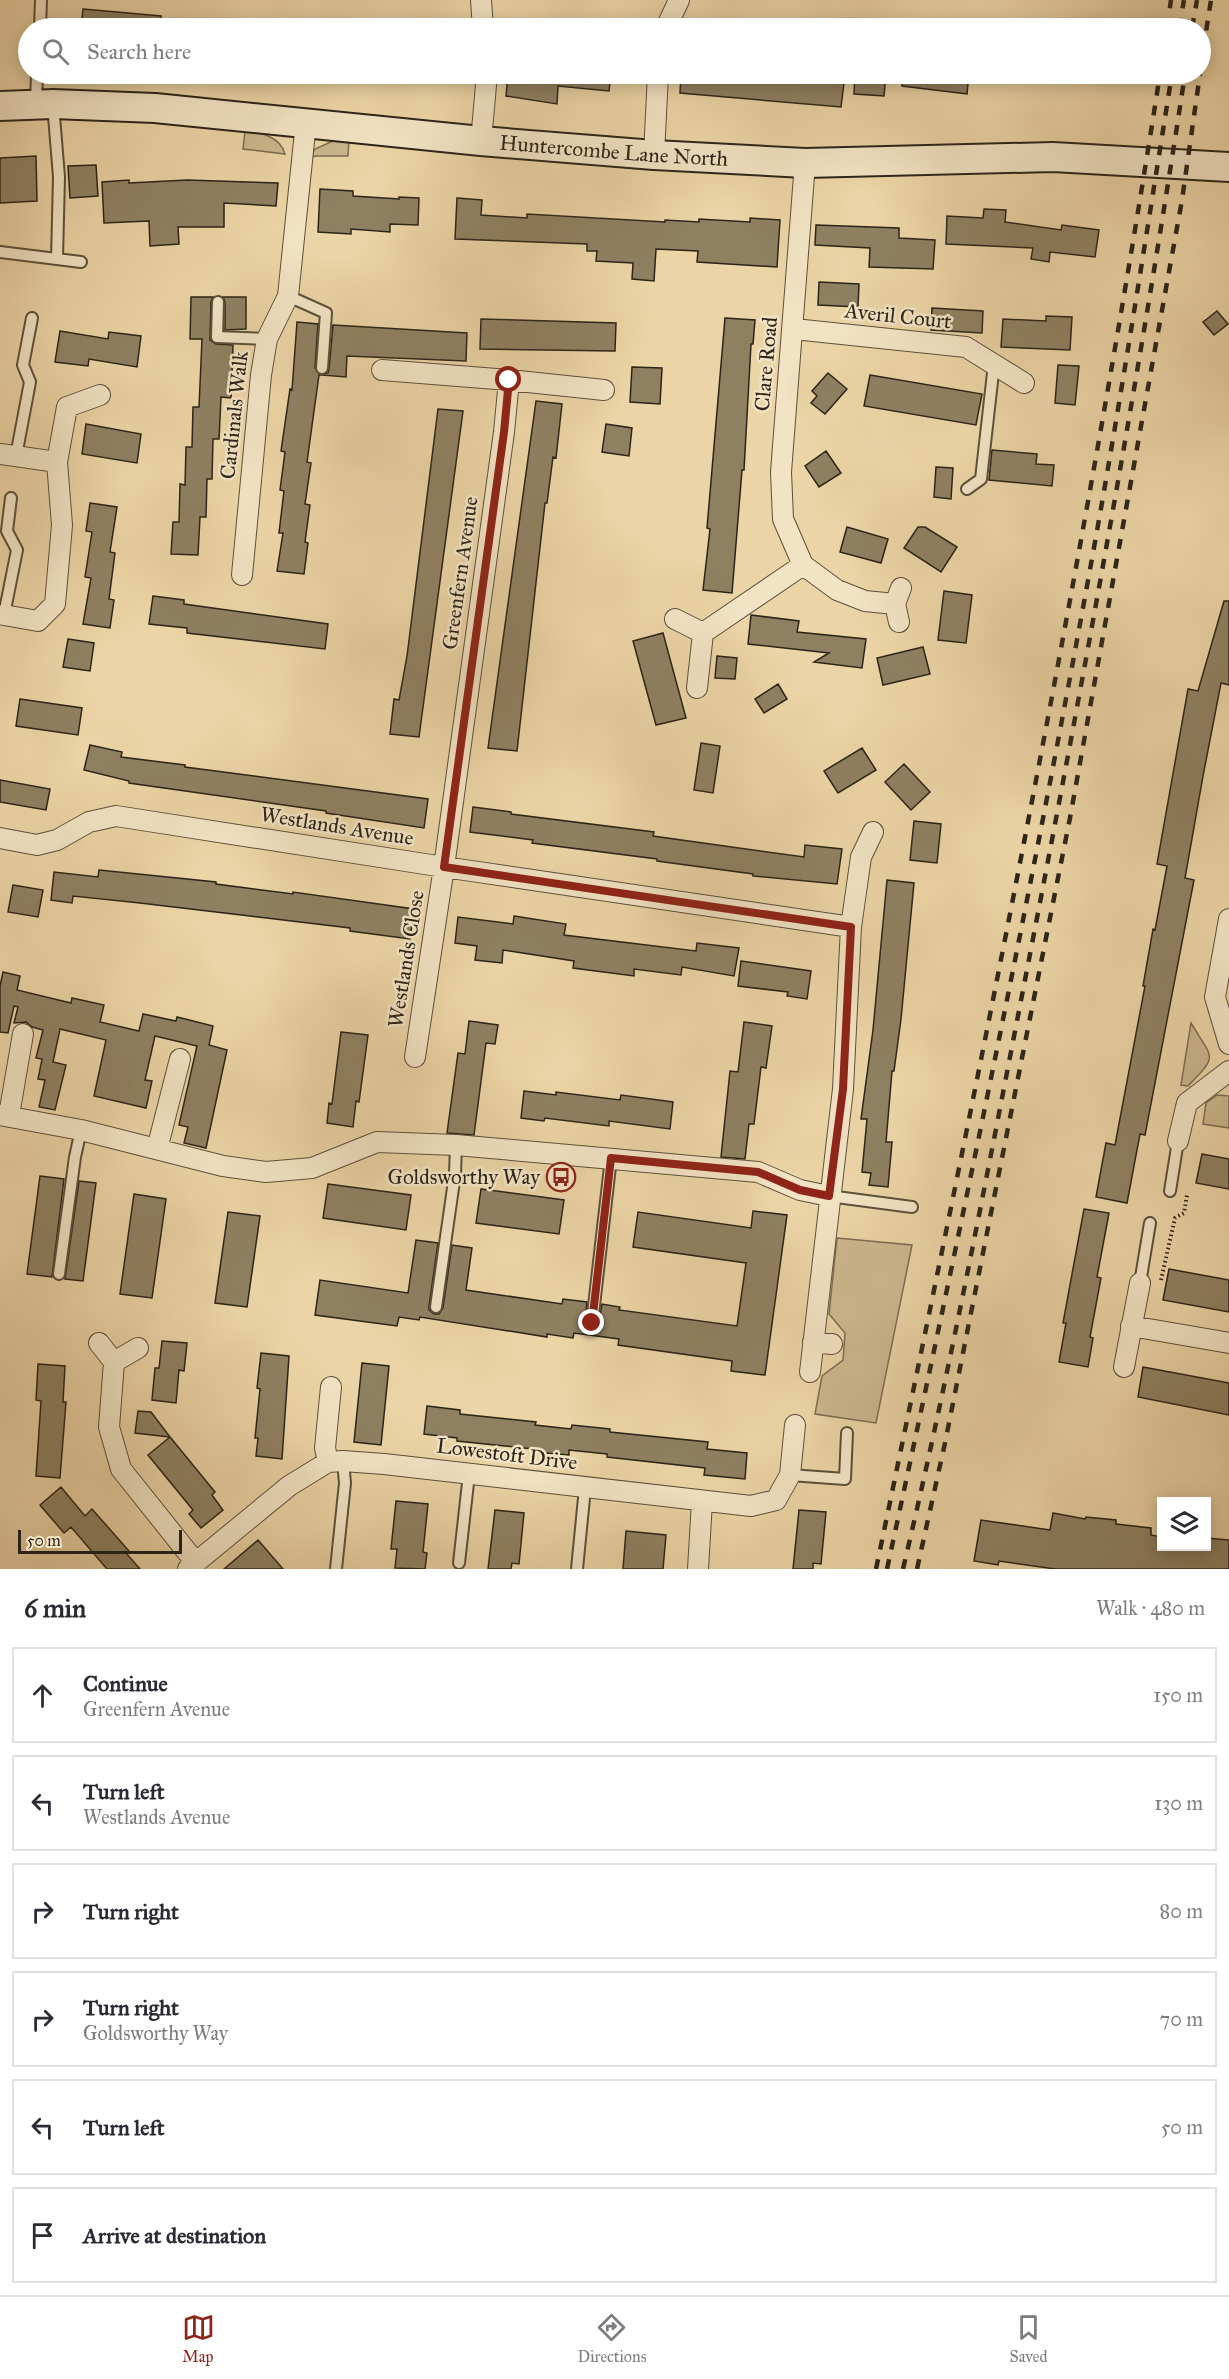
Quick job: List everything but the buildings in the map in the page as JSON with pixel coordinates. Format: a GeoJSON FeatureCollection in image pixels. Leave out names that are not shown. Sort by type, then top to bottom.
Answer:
{"type":"FeatureCollection","features":[{"type":"Feature","properties":{"kind":"street"},"geometry":{"type":"LineString","coordinates":[[481,0],[482,18]]}},
{"type":"Feature","properties":{"kind":"street"},"geometry":{"type":"LineString","coordinates":[[671,18],[679,0]]}},
{"type":"Feature","properties":{"kind":"street"},"geometry":{"type":"LineString","coordinates":[[481,141],[486,84]]}},
{"type":"Feature","properties":{"kind":"street"},"geometry":{"type":"LineString","coordinates":[[654,155],[658,84]]}},
{"type":"Feature","properties":{"kind":"street","name":"Huntercombe Lane North"},"geometry":{"type":"LineString","coordinates":[[0,106],[44,104],[155,108],[481,141],[654,155],[805,163],[1053,157],[1229,167]]}},
{"type":"Feature","properties":{"kind":"street","name":"Cardinals Walk"},"geometry":{"type":"LineString","coordinates":[[243,575],[261,375],[267,339],[288,296],[306,122]]}},
{"type":"Feature","properties":{"kind":"street","name":"Clare Road"},"geometry":{"type":"LineString","coordinates":[[802,565],[783,519],[781,472],[794,329],[805,163]]}},
{"type":"Feature","properties":{"kind":"street","name":"Averil Court"},"geometry":{"type":"LineString","coordinates":[[794,329],[966,347],[1024,383]]}},
{"type":"Feature","properties":{"kind":"street"},"geometry":{"type":"LineString","coordinates":[[382,370],[604,390]]}},
{"type":"Feature","properties":{"kind":"street","name":"Greenfern Avenue"},"geometry":{"type":"LineString","coordinates":[[444,867],[504,432],[509,380]]}},
{"type":"Feature","properties":{"kind":"street"},"geometry":{"type":"LineString","coordinates":[[4,615],[38,621],[55,604],[62,525],[57,462],[67,406],[100,394]]}},
{"type":"Feature","properties":{"kind":"street"},"geometry":{"type":"LineString","coordinates":[[8,455],[57,462]]}},
{"type":"Feature","properties":{"kind":"street"},"geometry":{"type":"LineString","coordinates":[[696,688],[703,633],[802,565],[837,591],[865,601],[898,604]]}},
{"type":"Feature","properties":{"kind":"street"},"geometry":{"type":"LineString","coordinates":[[675,619],[703,633]]}},
{"type":"Feature","properties":{"kind":"street","name":"Westlands Avenue"},"geometry":{"type":"LineString","coordinates":[[0,838],[37,845],[57,840],[89,822],[116,816],[851,927]]}},
{"type":"Feature","properties":{"kind":"street"},"geometry":{"type":"LineString","coordinates":[[810,1372],[823,1343],[829,1196],[843,1089],[851,927],[861,857],[873,832]]}},
{"type":"Feature","properties":{"kind":"street","name":"Westlands Close"},"geometry":{"type":"LineString","coordinates":[[415,1057],[444,867]]}},
{"type":"Feature","properties":{"kind":"street"},"geometry":{"type":"LineString","coordinates":[[1229,919],[1215,998],[1229,1044]]}},
{"type":"Feature","properties":{"kind":"street"},"geometry":{"type":"LineString","coordinates":[[23,1034],[5,1115],[81,1130],[224,1166],[266,1172],[312,1168],[377,1142],[456,1145],[758,1172],[800,1190],[829,1196]]}},
{"type":"Feature","properties":{"kind":"street"},"geometry":{"type":"LineString","coordinates":[[157,1149],[180,1059]]}},
{"type":"Feature","properties":{"kind":"street"},"geometry":{"type":"LineString","coordinates":[[1178,1141],[1187,1103],[1229,1071]]}},
{"type":"Feature","properties":{"kind":"street"},"geometry":{"type":"LineString","coordinates":[[1124,1367],[1140,1283]]}},
{"type":"Feature","properties":{"kind":"street"},"geometry":{"type":"LineString","coordinates":[[1131,1326],[1229,1343]]}},
{"type":"Feature","properties":{"kind":"street"},"geometry":{"type":"LineString","coordinates":[[99,1343],[114,1362],[109,1427],[121,1469],[192,1566],[289,1486],[336,1461],[325,1448],[331,1387]]}},
{"type":"Feature","properties":{"kind":"street"},"geometry":{"type":"LineString","coordinates":[[114,1362],[138,1348]]}},
{"type":"Feature","properties":{"kind":"street","name":"Lowestoft Drive"},"geometry":{"type":"LineString","coordinates":[[336,1461],[751,1506],[776,1500],[790,1476],[795,1425]]}},
{"type":"Feature","properties":{"kind":"street"},"geometry":{"type":"LineString","coordinates":[[698,1569],[702,1501]]}},
{"type":"Feature","properties":{"kind":"lane"},"geometry":{"type":"LineString","coordinates":[[40,18],[41,0]]}},
{"type":"Feature","properties":{"kind":"lane"},"geometry":{"type":"LineString","coordinates":[[39,84],[59,177],[57,258]]}},
{"type":"Feature","properties":{"kind":"lane"},"geometry":{"type":"LineString","coordinates":[[0,252],[81,262]]}},
{"type":"Feature","properties":{"kind":"lane"},"geometry":{"type":"LineString","coordinates":[[288,296],[326,314],[322,369]]}},
{"type":"Feature","properties":{"kind":"lane"},"geometry":{"type":"LineString","coordinates":[[218,302],[217,337],[267,339]]}},
{"type":"Feature","properties":{"kind":"lane"},"geometry":{"type":"LineString","coordinates":[[8,455],[30,382],[23,365],[32,318]]}},
{"type":"Feature","properties":{"kind":"lane"},"geometry":{"type":"LineString","coordinates":[[967,489],[981,479],[994,364]]}},
{"type":"Feature","properties":{"kind":"lane"},"geometry":{"type":"LineString","coordinates":[[4,615],[17,550],[7,531],[11,498]]}},
{"type":"Feature","properties":{"kind":"lane"},"geometry":{"type":"LineString","coordinates":[[59,1274],[75,1157],[81,1130]]}},
{"type":"Feature","properties":{"kind":"lane"},"geometry":{"type":"LineString","coordinates":[[1170,1191],[1178,1141]]}},
{"type":"Feature","properties":{"kind":"lane"},"geometry":{"type":"LineString","coordinates":[[436,1307],[456,1145]]}},
{"type":"Feature","properties":{"kind":"lane"},"geometry":{"type":"LineString","coordinates":[[592,1323],[611,1158]]}},
{"type":"Feature","properties":{"kind":"lane"},"geometry":{"type":"LineString","coordinates":[[829,1196],[912,1207]]}},
{"type":"Feature","properties":{"kind":"lane"},"geometry":{"type":"LineString","coordinates":[[1140,1283],[1150,1223]]}},
{"type":"Feature","properties":{"kind":"lane"},"geometry":{"type":"LineString","coordinates":[[790,1476],[845,1479],[847,1433]]}},
{"type":"Feature","properties":{"kind":"lane"},"geometry":{"type":"LineString","coordinates":[[336,1461],[345,1483],[336,1569]]}},
{"type":"Feature","properties":{"kind":"lane"},"geometry":{"type":"LineString","coordinates":[[459,1563],[469,1474]]}},
{"type":"Feature","properties":{"kind":"lane"},"geometry":{"type":"LineString","coordinates":[[577,1569],[585,1488]]}},
{"type":"Feature","properties":{"kind":"path"},"geometry":{"type":"LineString","coordinates":[[1140,1283],[1161,1281],[1175,1218],[1184,1213],[1188,1190]]}},
{"type":"Feature","properties":{"kind":"shaded area"},"geometry":{"type":"Polygon","coordinates":[[[245,131],[263,134],[274,139],[283,148],[285,154],[243,149],[245,131]]]}},
{"type":"Feature","properties":{"kind":"shaded area"},"geometry":{"type":"Polygon","coordinates":[[[335,140],[349,140],[348,156],[309,158],[315,149],[335,140]]]}},
{"type":"Feature","properties":{"kind":"shaded area"},"geometry":{"type":"Polygon","coordinates":[[[1191,1023],[1209,1056],[1205,1068],[1188,1086],[1181,1085],[1191,1023]]]}},
{"type":"Feature","properties":{"kind":"shaded area"},"geometry":{"type":"Polygon","coordinates":[[[1217,1095],[1229,1096],[1229,1128],[1203,1124],[1206,1103],[1217,1095]]]}},
{"type":"Feature","properties":{"kind":"shaded area"},"geometry":{"type":"Polygon","coordinates":[[[837,1238],[912,1245],[876,1423],[815,1414],[822,1376],[843,1360],[845,1333],[829,1314],[837,1238]]]}},
{"type":"Feature","properties":{"kind":"railway"},"geometry":{"type":"LineString","coordinates":[[1168,18],[1171,0]]}},
{"type":"Feature","properties":{"kind":"railway"},"geometry":{"type":"LineString","coordinates":[[1181,18],[1184,0]]}},
{"type":"Feature","properties":{"kind":"railway"},"geometry":{"type":"LineString","coordinates":[[1194,18],[1197,0]]}},
{"type":"Feature","properties":{"kind":"railway"},"geometry":{"type":"LineString","coordinates":[[1208,18],[1211,0]]}},
{"type":"Feature","properties":{"kind":"railway"},"geometry":{"type":"LineString","coordinates":[[876,1569],[1028,823],[1130,262],[1158,84]]}},
{"type":"Feature","properties":{"kind":"railway"},"geometry":{"type":"LineString","coordinates":[[887,1569],[996,1056],[1047,799],[1095,542],[1170,84]]}},
{"type":"Feature","properties":{"kind":"railway"},"geometry":{"type":"LineString","coordinates":[[903,1569],[966,1277],[1068,758],[1129,416],[1183,84]]}},
{"type":"Feature","properties":{"kind":"railway"},"geometry":{"type":"LineString","coordinates":[[917,1569],[945,1443],[1070,818],[1182,200],[1199,84]]}},
{"type":"Feature","properties":{"kind":"place","name":"Goldsworthy Way"},"geometry":{"type":"Point","coordinates":[561,1177]}},
{"type":"Feature","properties":{"kind":"route"},"geometry":{"type":"LineString","coordinates":[[509,380],[504,432],[444,867],[851,927],[843,1089],[829,1196],[800,1190],[758,1172],[611,1158],[610,1183],[592,1323]]}}]}
